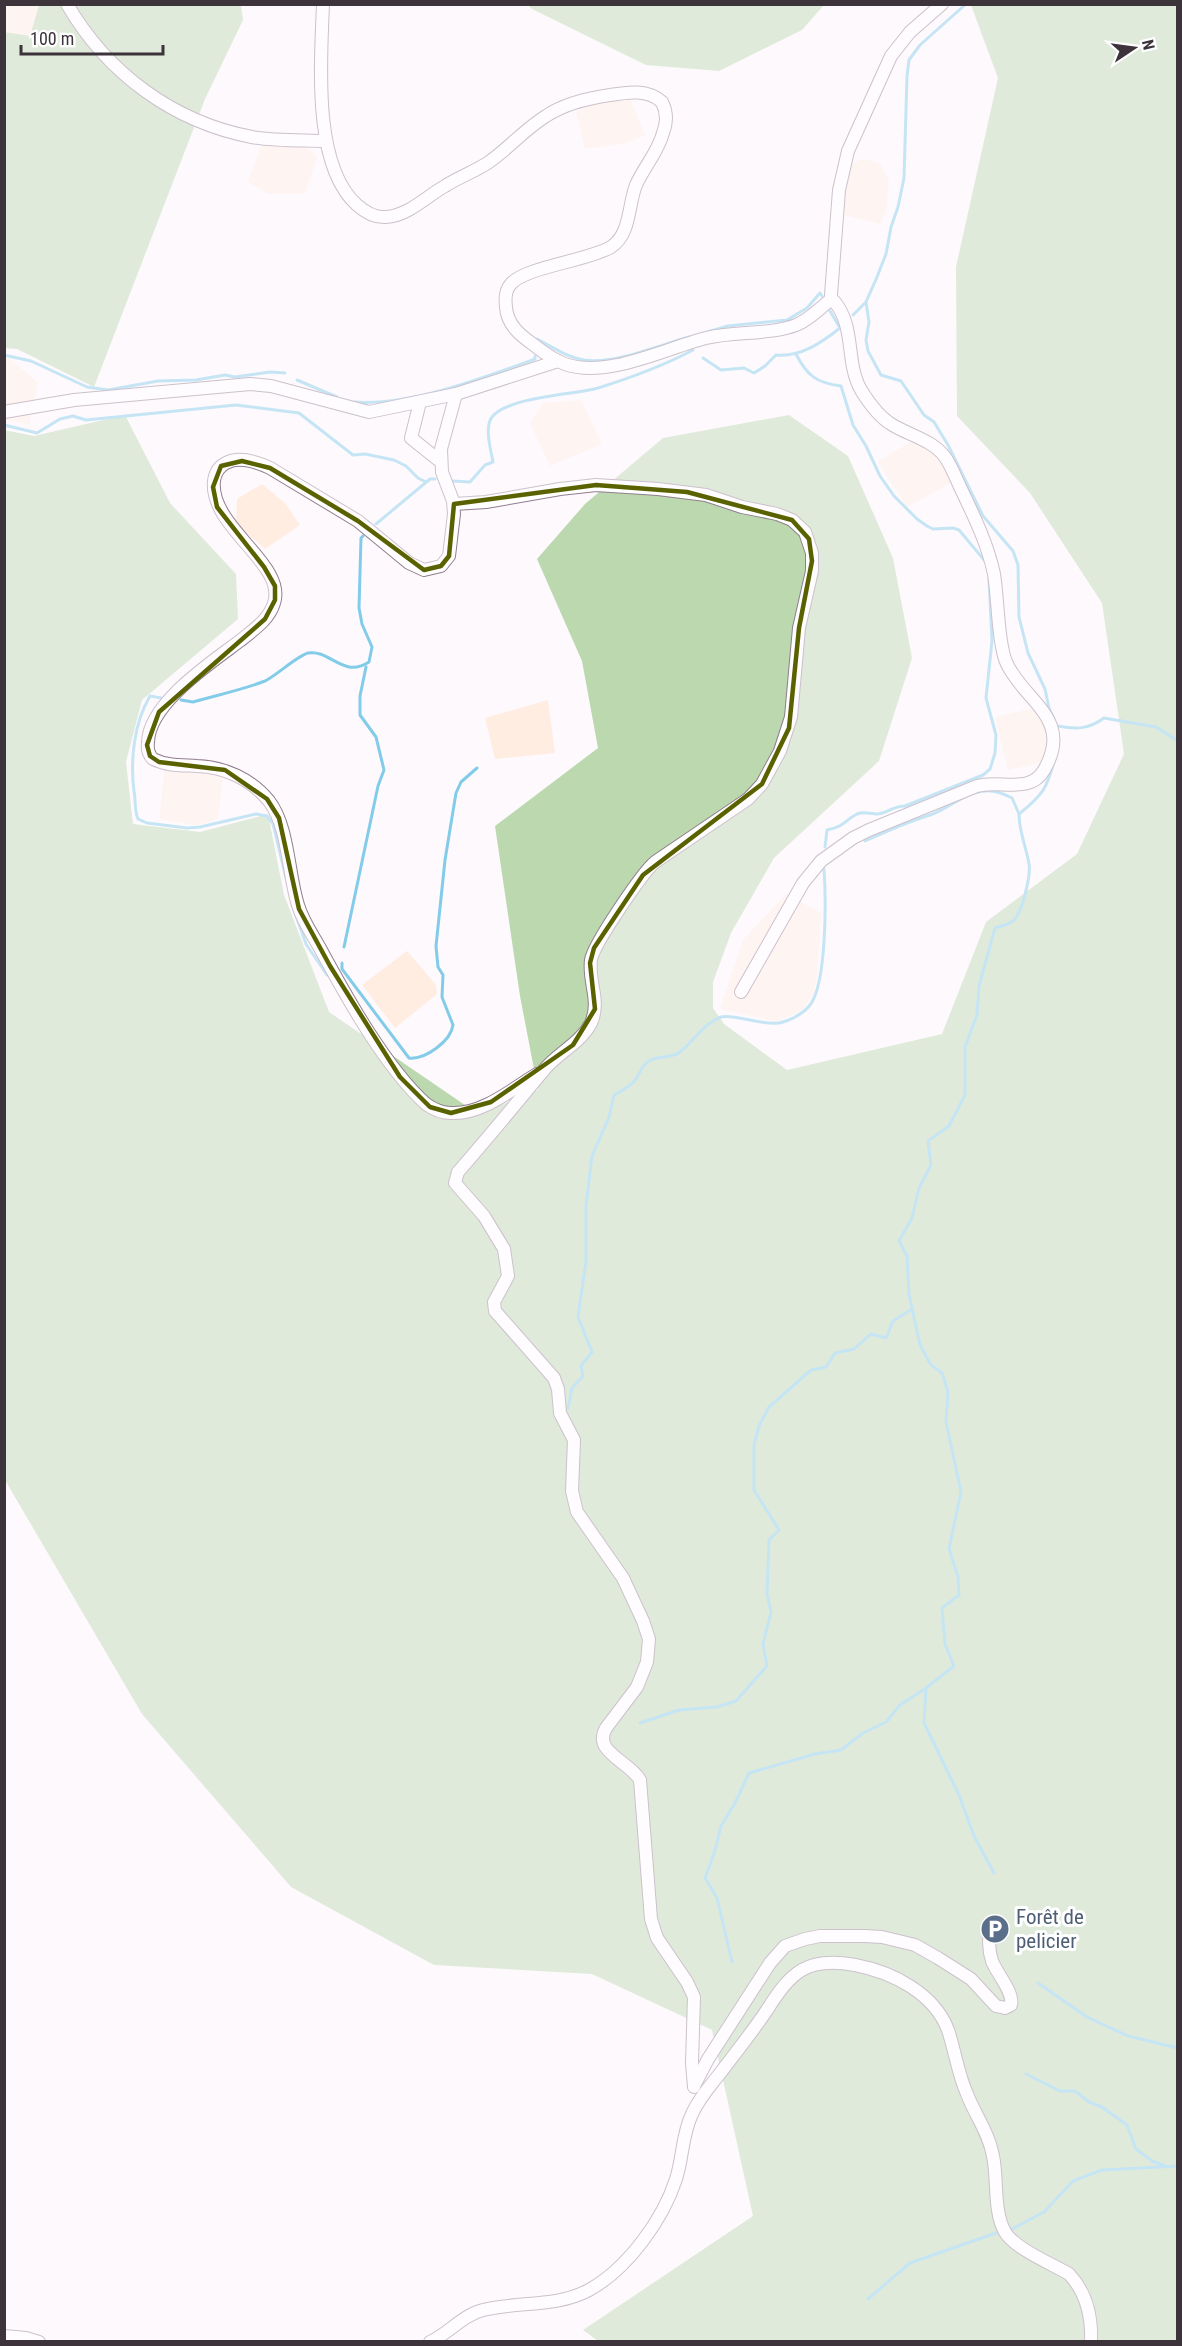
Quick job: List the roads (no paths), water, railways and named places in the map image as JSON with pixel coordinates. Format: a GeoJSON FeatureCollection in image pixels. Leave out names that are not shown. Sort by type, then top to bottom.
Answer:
{"type":"FeatureCollection","features":[{"type":"Feature","properties":{"kind":"street"},"geometry":{"type":"LineString","coordinates":[[67,4],[80,26],[112,65],[133,84],[171,107],[214,125],[249,136],[326,141]]}},
{"type":"Feature","properties":{"kind":"street"},"geometry":{"type":"LineString","coordinates":[[323,4],[322,70],[326,141],[335,173],[352,200],[365,211],[385,217],[408,210],[444,186],[487,163],[527,129],[556,110],[624,93],[648,94],[662,102],[666,115],[663,134],[635,188],[625,230],[619,240],[594,255],[525,275],[513,281],[507,289],[506,306],[510,323],[526,339],[558,361],[582,368],[604,367],[725,334],[784,328],[804,321],[831,299],[839,190],[848,151],[891,56],[910,32],[942,4]]}},
{"type":"Feature","properties":{"kind":"street"},"geometry":{"type":"LineString","coordinates":[[741,992],[806,877],[830,854],[853,838],[886,822],[977,786],[989,783],[1032,782],[1046,768],[1052,744],[1052,730],[1046,715],[1006,664],[992,567],[951,467],[938,449],[892,425],[874,409],[856,379],[847,324],[842,311],[831,299]]}},
{"type":"Feature","properties":{"kind":"street"},"geometry":{"type":"LineString","coordinates":[[4,412],[74,400],[250,384],[283,389],[363,411],[376,411],[456,394],[558,361]]}},
{"type":"Feature","properties":{"kind":"street"},"geometry":{"type":"LineString","coordinates":[[454,504],[486,502],[560,489],[596,486],[706,495],[792,520],[805,532],[812,553],[812,571],[799,628],[789,728],[773,767],[762,784],[748,799],[655,862],[643,875],[594,948],[591,963],[596,1000],[590,1025],[573,1045],[544,1070],[476,1110],[451,1113],[435,1110],[400,1077],[303,920],[292,886],[279,818],[267,799],[253,786],[225,770],[166,764],[153,759],[148,750],[149,729],[159,712],[189,681],[265,619],[275,600],[275,586],[264,567],[217,507],[213,487],[214,476],[221,466],[231,461],[242,461],[270,468],[357,521],[409,563],[424,570],[441,566],[449,556],[454,519],[454,504],[444,481],[441,462],[442,440],[456,394]]}},
{"type":"Feature","properties":{"kind":"street"},"geometry":{"type":"LineString","coordinates":[[420,402],[411,438],[441,462]]}},
{"type":"Feature","properties":{"kind":"street"},"geometry":{"type":"LineString","coordinates":[[430,2342],[466,2318],[484,2310],[558,2301],[591,2289],[614,2273],[629,2258],[669,2205],[691,2114],[694,2087],[692,2055],[694,1997],[687,1982],[657,1938],[651,1919],[640,1780],[632,1769],[607,1750],[602,1742],[604,1731],[637,1687],[647,1662],[649,1638],[623,1578],[577,1512],[572,1491],[574,1440],[560,1413],[557,1384],[549,1371],[495,1311],[494,1302],[508,1276],[504,1249],[484,1216],[455,1183],[458,1172],[503,1122],[544,1070]]}},
{"type":"Feature","properties":{"kind":"street"},"geometry":{"type":"LineString","coordinates":[[694,2087],[708,2059],[770,1963],[785,1946],[820,1936],[865,1936],[900,1941],[915,1946],[949,1964],[971,1979],[996,2006],[1005,2008],[1011,2005],[1012,1997],[992,1962],[989,1950],[990,1926]]}},
{"type":"Feature","properties":{"kind":"street"},"geometry":{"type":"LineString","coordinates":[[691,2114],[754,2031],[782,1987],[795,1973],[813,1965],[839,1963],[870,1968],[911,1987],[935,2007],[949,2032],[967,2096],[991,2147],[1000,2217],[1005,2233],[1014,2242],[1069,2274],[1075,2281],[1086,2303],[1091,2342]]}},
{"type":"Feature","properties":{"kind":"street"},"geometry":{"type":"LineString","coordinates":[[4,2336],[27,2338],[39,2342]]}},
{"type":"Feature","properties":{"kind":"waterway"},"geometry":{"type":"LineString","coordinates":[[853,315],[866,302],[877,277],[886,254],[891,227],[898,207],[904,178],[909,60],[920,45],[966,4]]}},
{"type":"Feature","properties":{"kind":"waterway"},"geometry":{"type":"LineString","coordinates":[[707,332],[728,326],[787,320],[807,308],[820,293],[822,296]]}},
{"type":"Feature","properties":{"kind":"waterway"},"geometry":{"type":"LineString","coordinates":[[866,302],[869,322],[866,340],[868,351],[881,375],[901,381],[924,415],[934,422],[983,516],[1013,551],[1018,565],[1019,617],[1028,653],[1045,689],[1054,719]]}},
{"type":"Feature","properties":{"kind":"waterway"},"geometry":{"type":"LineString","coordinates":[[703,358],[721,370],[744,368],[754,373],[776,355],[802,351],[818,344],[840,328],[830,311]]}},
{"type":"Feature","properties":{"kind":"waterway"},"geometry":{"type":"LineString","coordinates":[[537,339],[572,357],[596,361],[622,357],[689,337]]}},
{"type":"Feature","properties":{"kind":"waterway"},"geometry":{"type":"LineString","coordinates":[[453,481],[470,482],[485,465],[493,462],[488,427],[492,417],[500,410],[526,401],[598,388],[646,371],[693,350]]}},
{"type":"Feature","properties":{"kind":"waterway"},"geometry":{"type":"LineString","coordinates":[[796,354],[804,368],[814,377],[825,383],[841,386],[853,425],[880,476],[894,496],[927,526],[933,529],[959,530],[985,561]]}},
{"type":"Feature","properties":{"kind":"waterway"},"geometry":{"type":"LineString","coordinates":[[4,355],[31,361],[87,387],[108,390],[158,381],[196,380],[225,375],[235,377],[270,372],[285,373]]}},
{"type":"Feature","properties":{"kind":"waterway"},"geometry":{"type":"LineString","coordinates":[[355,402],[399,400],[446,389],[535,359],[535,356]]}},
{"type":"Feature","properties":{"kind":"waterway"},"geometry":{"type":"LineString","coordinates":[[297,380],[337,397]]}},
{"type":"Feature","properties":{"kind":"waterway"},"geometry":{"type":"LineString","coordinates":[[4,425],[37,433],[60,419],[73,416],[86,420],[236,405],[299,413],[353,455],[365,454],[394,460],[406,466],[418,478],[426,482]]}},
{"type":"Feature","properties":{"kind":"waterway"},"geometry":{"type":"LineString","coordinates":[[376,524],[430,479],[435,479]]}},
{"type":"Feature","properties":{"kind":"waterway"},"geometry":{"type":"LineString","coordinates":[[181,700],[193,702],[265,681],[308,653],[323,655],[344,666],[360,666],[369,662],[372,647],[362,624],[359,608],[361,538],[363,536]]}},
{"type":"Feature","properties":{"kind":"waterway"},"geometry":{"type":"LineString","coordinates":[[825,847],[827,830],[841,825],[857,814],[880,814],[905,806],[983,775],[990,769],[995,753],[996,735],[986,698],[992,641],[989,579]]}},
{"type":"Feature","properties":{"kind":"waterway"},"geometry":{"type":"LineString","coordinates":[[344,947],[378,786],[384,770],[376,737],[360,715],[360,696],[366,667]]}},
{"type":"Feature","properties":{"kind":"waterway"},"geometry":{"type":"LineString","coordinates":[[161,698],[150,696],[140,718],[134,742],[133,779],[138,819],[147,823],[187,828],[256,814],[267,816],[273,824],[286,878]]}},
{"type":"Feature","properties":{"kind":"waterway"},"geometry":{"type":"LineString","coordinates":[[1057,726],[1082,728],[1093,725],[1104,718],[1156,727],[1178,741]]}},
{"type":"Feature","properties":{"kind":"waterway"},"geometry":{"type":"LineString","coordinates":[[994,1873],[974,1836],[959,1795],[924,1723],[926,1688],[954,1666],[945,1644],[942,1608],[959,1595],[958,1577],[949,1549],[961,1492],[946,1422],[948,1392],[942,1373],[931,1365],[920,1345],[909,1294],[907,1256],[899,1241],[912,1218],[919,1188],[931,1165],[928,1141],[949,1126],[965,1095],[965,1047],[977,1015],[979,986],[995,928],[1009,924],[1016,917],[1023,903],[1027,885],[1029,864],[1019,814],[1043,790],[1050,777],[1055,758]]}},
{"type":"Feature","properties":{"kind":"waterway"},"geometry":{"type":"LineString","coordinates":[[342,963],[342,969],[409,1058],[429,1053],[448,1037],[453,1025],[442,997],[443,975],[438,967],[436,946],[445,860],[456,793],[461,782],[477,768]]}},
{"type":"Feature","properties":{"kind":"waterway"},"geometry":{"type":"LineString","coordinates":[[865,841],[937,812],[978,792],[992,791],[1012,798],[1019,814]]}},
{"type":"Feature","properties":{"kind":"waterway"},"geometry":{"type":"LineString","coordinates":[[568,1408],[572,1388],[583,1376],[581,1366],[592,1352],[578,1317],[586,1261],[586,1206],[592,1156],[609,1117],[614,1095],[632,1084],[647,1063],[653,1059],[673,1056],[680,1052],[704,1028],[721,1017],[779,1023],[792,1019],[810,1005],[816,994],[822,960],[825,919],[824,869]]}},
{"type":"Feature","properties":{"kind":"waterway"},"geometry":{"type":"LineString","coordinates":[[294,910],[306,944],[327,975]]}},
{"type":"Feature","properties":{"kind":"waterway"},"geometry":{"type":"LineString","coordinates":[[640,1723],[679,1710],[717,1707],[736,1701],[767,1666],[763,1644],[771,1612],[767,1594],[769,1540],[779,1530],[754,1490],[754,1445],[759,1426],[769,1407],[811,1370],[826,1367],[835,1353],[854,1349],[871,1334],[886,1338],[893,1321],[912,1309]]}},
{"type":"Feature","properties":{"kind":"waterway"},"geometry":{"type":"LineString","coordinates":[[732,1962],[717,1898],[705,1878],[721,1826],[749,1773],[815,1754],[841,1750],[863,1733],[886,1722],[900,1705],[926,1688]]}},
{"type":"Feature","properties":{"kind":"waterway"},"geometry":{"type":"LineString","coordinates":[[1038,1983],[1087,2017],[1128,2036],[1178,2048]]}},
{"type":"Feature","properties":{"kind":"waterway"},"geometry":{"type":"LineString","coordinates":[[1026,2074],[1060,2091],[1075,2091],[1089,2102],[1102,2107],[1127,2125],[1136,2149],[1152,2161],[1168,2167]]}},
{"type":"Feature","properties":{"kind":"waterway"},"geometry":{"type":"LineString","coordinates":[[1012,2229],[1044,2212],[1073,2181],[1102,2170],[1178,2166]]}},
{"type":"Feature","properties":{"kind":"waterway"},"geometry":{"type":"LineString","coordinates":[[868,2299],[910,2263],[996,2233]]}},
{"type":"Feature","properties":{"kind":"place","name":"Forêt de pelicier"},"geometry":{"type":"Point","coordinates":[995,1929]}}]}
